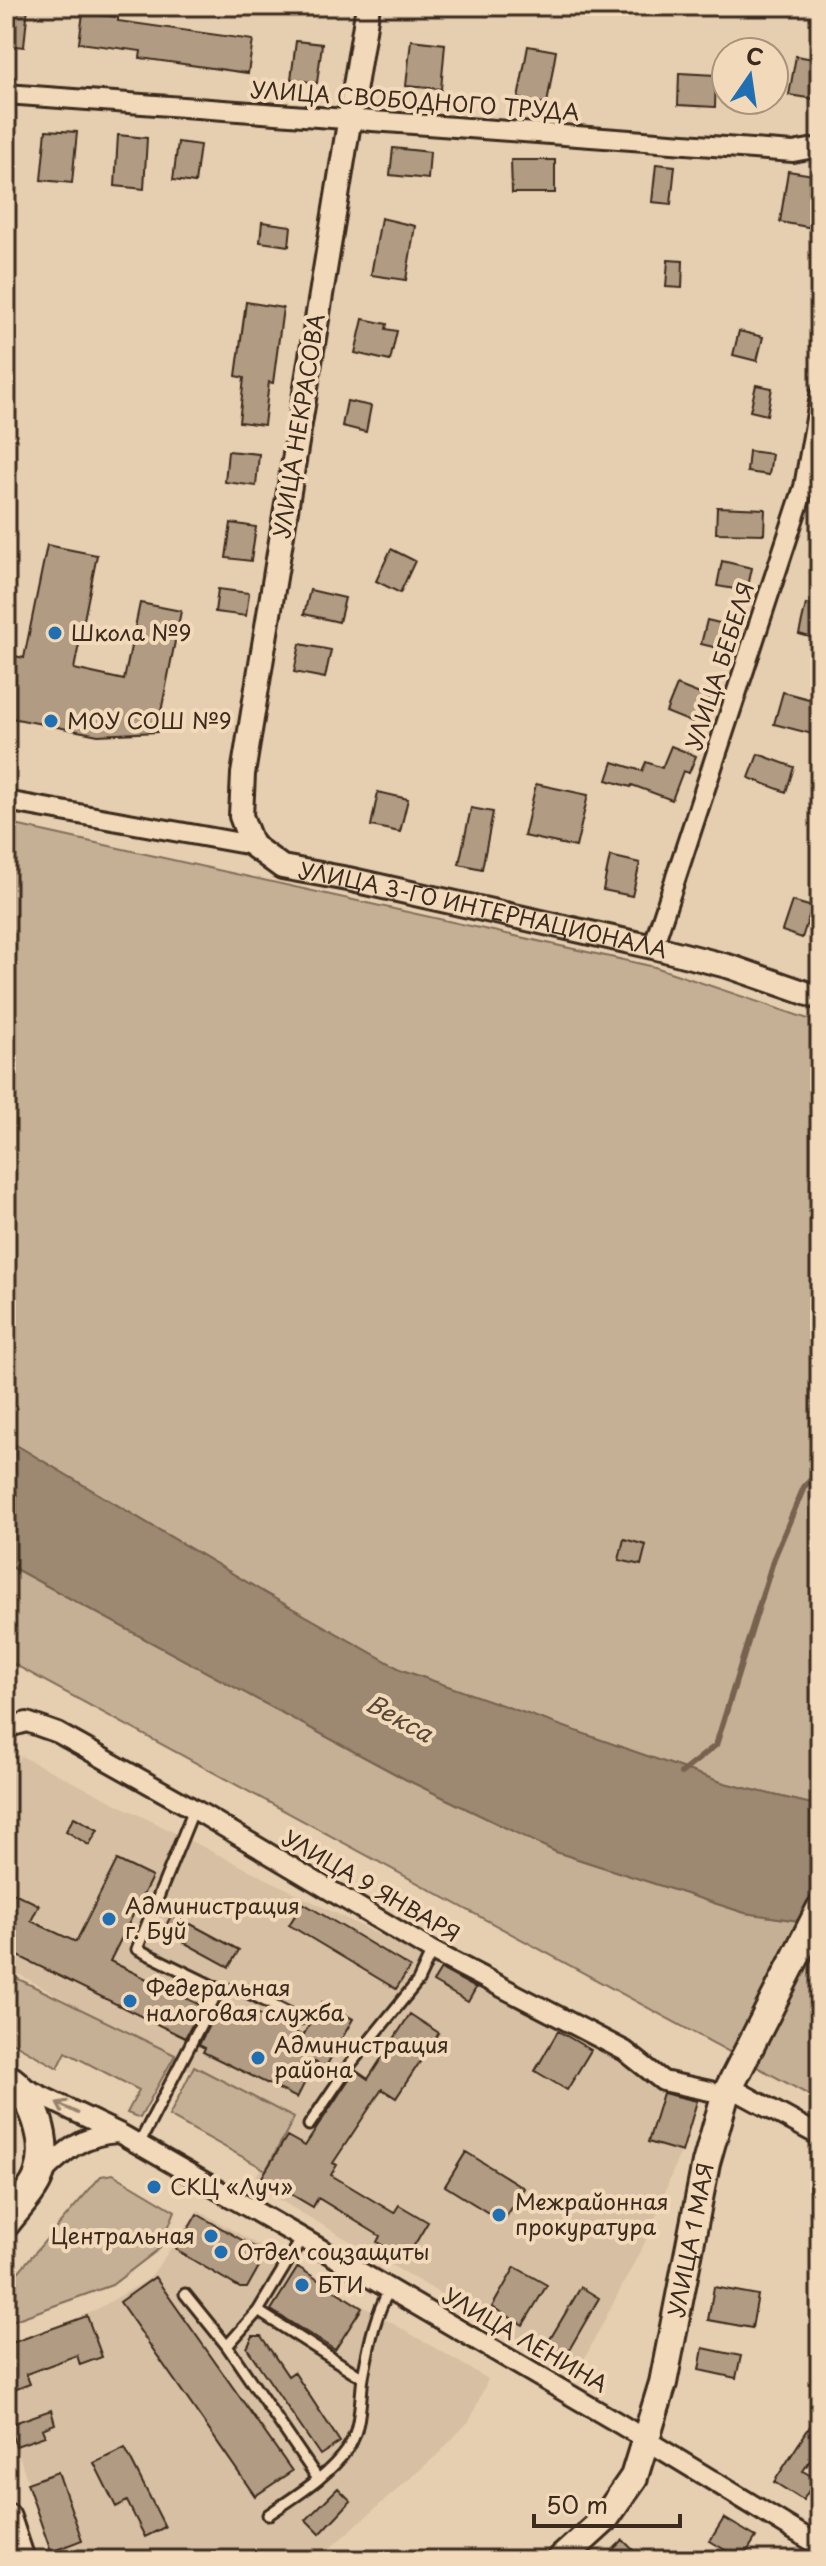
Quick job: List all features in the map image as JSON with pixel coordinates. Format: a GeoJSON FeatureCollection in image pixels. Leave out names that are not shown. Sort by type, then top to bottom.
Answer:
{"type":"FeatureCollection","features":[{"type":"Feature","properties":{"kind":"main road","name":"УЛИЦА 1 МАЯ"},"geometry":{"type":"LineString","coordinates":[[560,2560],[604,2520],[634,2477],[663,2383],[706,2163],[725,2096],[820,1909]]}},
{"type":"Feature","properties":{"kind":"main road"},"geometry":{"type":"LineString","coordinates":[[6,2222],[39,2176],[42,2150],[37,2120],[27,2098],[10,2080]]}},
{"type":"Feature","properties":{"kind":"main road"},"geometry":{"type":"LineString","coordinates":[[6,2518],[20,2560]]}},
{"type":"Feature","properties":{"kind":"street","name":"УЛИЦА НЕКРАСОВА"},"geometry":{"type":"LineString","coordinates":[[252,845],[241,816],[243,774],[368,6]]}},
{"type":"Feature","properties":{"kind":"street","name":"УЛИЦА СВОБОДНОГО ТРУДА"},"geometry":{"type":"LineString","coordinates":[[6,94],[793,152],[820,147]]}},
{"type":"Feature","properties":{"kind":"street","name":"УЛИЦА БЕБЕЛЯ"},"geometry":{"type":"LineString","coordinates":[[653,947],[804,487],[820,396]]}},
{"type":"Feature","properties":{"kind":"street","name":"УЛИЦА 3-ГО ИНТЕРНАЦИОНАЛА"},"geometry":{"type":"LineString","coordinates":[[6,801],[252,845],[282,867],[653,947],[731,967],[820,998]]}},
{"type":"Feature","properties":{"kind":"street","name":"УЛИЦА 9 ЯНВАРЯ"},"geometry":{"type":"LineString","coordinates":[[8,1729],[27,1722],[58,1733],[194,1809],[432,1951],[625,2051],[663,2081],[710,2091]]}},
{"type":"Feature","properties":{"kind":"street","name":"УЛИЦА ЛЕНИНА"},"geometry":{"type":"LineString","coordinates":[[10,2080],[139,2144],[390,2289],[820,2546]]}},
{"type":"Feature","properties":{"kind":"street"},"geometry":{"type":"LineString","coordinates":[[741,2093],[820,2136]]}},
{"type":"Feature","properties":{"kind":"street"},"geometry":{"type":"LineString","coordinates":[[39,2176],[81,2141],[97,2134],[119,2133]]}},
{"type":"Feature","properties":{"kind":"lane"},"geometry":{"type":"LineString","coordinates":[[194,1809],[137,1949],[219,1989],[243,1990],[300,2019]]}},
{"type":"Feature","properties":{"kind":"lane"},"geometry":{"type":"LineString","coordinates":[[309,2125],[349,2066],[418,1981],[432,1951]]}},
{"type":"Feature","properties":{"kind":"lane"},"geometry":{"type":"LineString","coordinates":[[139,2144],[219,1989]]}},
{"type":"Feature","properties":{"kind":"lane"},"geometry":{"type":"LineString","coordinates":[[227,2346],[258,2311],[302,2238]]}},
{"type":"Feature","properties":{"kind":"lane"},"geometry":{"type":"LineString","coordinates":[[268,2515],[318,2479],[349,2447],[358,2415],[377,2310],[390,2289]]}},
{"type":"Feature","properties":{"kind":"lane"},"geometry":{"type":"LineString","coordinates":[[185,2294],[227,2346],[318,2479]]}},
{"type":"Feature","properties":{"kind":"lane"},"geometry":{"type":"LineString","coordinates":[[258,2311],[363,2378]]}},
{"type":"Feature","properties":{"kind":"shaded area"},"geometry":{"type":"Polygon","coordinates":[[[6,823],[655,967],[820,1023],[820,1806],[724,1783],[402,1670],[265,1593],[6,1439],[6,823]]]}},
{"type":"Feature","properties":{"kind":"shaded area"},"geometry":{"type":"Polygon","coordinates":[[[6,1564],[405,1779],[556,1852],[745,1913],[820,1924],[820,2101],[6,1660],[6,1564]]]}},
{"type":"Feature","properties":{"kind":"shaded area"},"geometry":{"type":"Polygon","coordinates":[[[21,1756],[701,2096],[650,2232],[577,2373],[252,2184],[285,2124],[6,1967],[6,1785],[21,1756]]]}},
{"type":"Feature","properties":{"kind":"shaded area"},"geometry":{"type":"Polygon","coordinates":[[[6,1973],[175,2055],[140,2118],[127,2113],[139,2090],[66,2052],[58,2068],[6,2039],[6,1973]]]}},
{"type":"Feature","properties":{"kind":"shaded area"},"geometry":{"type":"Polygon","coordinates":[[[194,2066],[294,2118],[266,2170],[169,2116],[194,2066]]]}},
{"type":"Feature","properties":{"kind":"shaded area"},"geometry":{"type":"Polygon","coordinates":[[[113,2174],[175,2211],[160,2248],[112,2285],[6,2323],[6,2286],[101,2176],[113,2174]]]}},
{"type":"Feature","properties":{"kind":"shaded area"},"geometry":{"type":"Polygon","coordinates":[[[198,2210],[488,2379],[470,2420],[437,2455],[316,2560],[55,2560],[6,2418],[6,2350],[96,2310],[149,2279],[198,2210]]]}},
{"type":"Feature","properties":{"kind":"water","name":"Векса"},"geometry":{"type":"Polygon","coordinates":[[[6,1439],[265,1593],[402,1670],[724,1783],[820,1806],[820,1924],[745,1913],[556,1852],[405,1779],[6,1564],[6,1439]]]}},
{"type":"Feature","properties":{"kind":"building"},"geometry":{"type":"Polygon","coordinates":[[[6,6],[28,6],[24,47],[6,45],[6,6]]]}},
{"type":"Feature","properties":{"kind":"building"},"geometry":{"type":"Polygon","coordinates":[[[83,13],[118,17],[118,21],[253,40],[248,73],[140,58],[141,51],[79,43],[83,13]]]}},
{"type":"Feature","properties":{"kind":"building"},"geometry":{"type":"Polygon","coordinates":[[[411,40],[445,44],[441,89],[406,86],[411,40]]]}},
{"type":"Feature","properties":{"kind":"building"},"geometry":{"type":"Polygon","coordinates":[[[296,41],[322,44],[317,83],[291,79],[296,41]]]}},
{"type":"Feature","properties":{"kind":"building"},"geometry":{"type":"Polygon","coordinates":[[[528,46],[556,51],[547,104],[518,99],[528,46]]]}},
{"type":"Feature","properties":{"kind":"building"},"geometry":{"type":"Polygon","coordinates":[[[796,56],[820,60],[820,100],[790,95],[796,56]]]}},
{"type":"Feature","properties":{"kind":"building"},"geometry":{"type":"Polygon","coordinates":[[[679,73],[710,75],[710,107],[678,105],[679,73]]]}},
{"type":"Feature","properties":{"kind":"building"},"geometry":{"type":"Polygon","coordinates":[[[46,130],[77,132],[72,183],[41,180],[46,130]]]}},
{"type":"Feature","properties":{"kind":"building"},"geometry":{"type":"Polygon","coordinates":[[[118,135],[147,138],[144,189],[115,186],[118,135]]]}},
{"type":"Feature","properties":{"kind":"building"},"geometry":{"type":"Polygon","coordinates":[[[178,142],[200,145],[195,183],[173,180],[178,142]]]}},
{"type":"Feature","properties":{"kind":"building"},"geometry":{"type":"Polygon","coordinates":[[[393,148],[430,152],[428,179],[390,175],[393,148]]]}},
{"type":"Feature","properties":{"kind":"building"},"geometry":{"type":"Polygon","coordinates":[[[511,160],[555,160],[555,193],[512,193],[511,160]]]}},
{"type":"Feature","properties":{"kind":"building"},"geometry":{"type":"Polygon","coordinates":[[[656,164],[675,166],[671,204],[652,202],[656,164]]]}},
{"type":"Feature","properties":{"kind":"building"},"geometry":{"type":"Polygon","coordinates":[[[788,171],[820,176],[813,228],[780,222],[788,171]]]}},
{"type":"Feature","properties":{"kind":"building"},"geometry":{"type":"Polygon","coordinates":[[[381,218],[415,226],[406,280],[371,275],[381,218]]]}},
{"type":"Feature","properties":{"kind":"building"},"geometry":{"type":"Polygon","coordinates":[[[262,222],[291,226],[289,246],[260,242],[262,222]]]}},
{"type":"Feature","properties":{"kind":"building"},"geometry":{"type":"Polygon","coordinates":[[[668,260],[683,261],[682,288],[666,287],[668,260]]]}},
{"type":"Feature","properties":{"kind":"building"},"geometry":{"type":"Polygon","coordinates":[[[246,302],[283,308],[264,425],[239,422],[244,378],[236,376],[246,302]]]}},
{"type":"Feature","properties":{"kind":"building"},"geometry":{"type":"Polygon","coordinates":[[[363,319],[387,324],[386,329],[397,331],[390,361],[355,353],[363,319]]]}},
{"type":"Feature","properties":{"kind":"building"},"geometry":{"type":"Polygon","coordinates":[[[739,331],[763,337],[757,361],[733,355],[739,331]]]}},
{"type":"Feature","properties":{"kind":"building"},"geometry":{"type":"Polygon","coordinates":[[[756,385],[772,388],[767,415],[750,411],[756,385]]]}},
{"type":"Feature","properties":{"kind":"building"},"geometry":{"type":"Polygon","coordinates":[[[347,401],[371,406],[366,432],[342,426],[347,401]]]}},
{"type":"Feature","properties":{"kind":"building"},"geometry":{"type":"Polygon","coordinates":[[[228,451],[259,454],[256,486],[225,482],[228,451]]]}},
{"type":"Feature","properties":{"kind":"building"},"geometry":{"type":"Polygon","coordinates":[[[749,451],[772,454],[769,475],[747,472],[749,451]]]}},
{"type":"Feature","properties":{"kind":"building"},"geometry":{"type":"Polygon","coordinates":[[[717,507],[765,509],[764,534],[716,533],[717,507]]]}},
{"type":"Feature","properties":{"kind":"building"},"geometry":{"type":"Polygon","coordinates":[[[231,523],[256,527],[251,561],[226,558],[231,523]]]}},
{"type":"Feature","properties":{"kind":"building","name":"Школа №9"},"geometry":{"type":"Polygon","coordinates":[[[47,545],[97,555],[74,669],[124,680],[140,603],[181,611],[157,732],[98,735],[6,717],[6,654],[24,658],[47,545]]]}},
{"type":"Feature","properties":{"kind":"building"},"geometry":{"type":"Polygon","coordinates":[[[391,549],[415,561],[400,593],[376,581],[391,549]]]}},
{"type":"Feature","properties":{"kind":"building"},"geometry":{"type":"Polygon","coordinates":[[[722,561],[752,568],[747,591],[717,586],[722,561]]]}},
{"type":"Feature","properties":{"kind":"building"},"geometry":{"type":"Polygon","coordinates":[[[218,589],[249,593],[246,616],[215,612],[218,589]]]}},
{"type":"Feature","properties":{"kind":"building"},"geometry":{"type":"Polygon","coordinates":[[[310,590],[345,598],[339,622],[304,614],[310,590]]]}},
{"type":"Feature","properties":{"kind":"building"},"geometry":{"type":"Polygon","coordinates":[[[806,604],[820,607],[820,640],[799,634],[806,604]]]}},
{"type":"Feature","properties":{"kind":"building"},"geometry":{"type":"Polygon","coordinates":[[[707,620],[736,627],[730,651],[701,644],[707,620]]]}},
{"type":"Feature","properties":{"kind":"building"},"geometry":{"type":"Polygon","coordinates":[[[300,644],[331,650],[325,678],[294,672],[300,644]]]}},
{"type":"Feature","properties":{"kind":"building"},"geometry":{"type":"Polygon","coordinates":[[[677,685],[710,698],[698,725],[666,712],[677,685]]]}},
{"type":"Feature","properties":{"kind":"building"},"geometry":{"type":"Polygon","coordinates":[[[783,692],[820,702],[820,736],[774,724],[783,692]]]}},
{"type":"Feature","properties":{"kind":"building"},"geometry":{"type":"Polygon","coordinates":[[[671,746],[696,756],[689,773],[683,771],[672,800],[632,785],[607,780],[613,762],[642,771],[646,762],[662,768],[671,746]]]}},
{"type":"Feature","properties":{"kind":"building"},"geometry":{"type":"Polygon","coordinates":[[[758,754],[794,767],[786,792],[749,778],[758,754]]]}},
{"type":"Feature","properties":{"kind":"building"},"geometry":{"type":"Polygon","coordinates":[[[536,784],[588,795],[576,847],[524,836],[536,784]]]}},
{"type":"Feature","properties":{"kind":"building"},"geometry":{"type":"Polygon","coordinates":[[[378,792],[408,799],[400,832],[371,826],[378,792]]]}},
{"type":"Feature","properties":{"kind":"building"},"geometry":{"type":"Polygon","coordinates":[[[471,808],[493,812],[482,869],[459,864],[471,808]]]}},
{"type":"Feature","properties":{"kind":"building"},"geometry":{"type":"Polygon","coordinates":[[[610,856],[640,863],[632,896],[603,890],[610,856]]]}},
{"type":"Feature","properties":{"kind":"building"},"geometry":{"type":"Polygon","coordinates":[[[792,901],[812,907],[802,938],[782,931],[792,901]]]}},
{"type":"Feature","properties":{"kind":"building"},"geometry":{"type":"Polygon","coordinates":[[[624,1539],[646,1545],[641,1565],[619,1560],[624,1539]]]}},
{"type":"Feature","properties":{"kind":"building"},"geometry":{"type":"Polygon","coordinates":[[[74,1817],[98,1830],[89,1845],[66,1831],[74,1817]]]}},
{"type":"Feature","properties":{"kind":"building","name":"Администрация г. Буй"},"geometry":{"type":"Polygon","coordinates":[[[117,1860],[152,1877],[110,1961],[202,2006],[185,2038],[6,1950],[6,1889],[39,1905],[31,1921],[76,1942],[117,1860]]]}},
{"type":"Feature","properties":{"kind":"building"},"geometry":{"type":"Polygon","coordinates":[[[303,1903],[410,1967],[396,1989],[289,1925],[303,1903]]]}},
{"type":"Feature","properties":{"kind":"building"},"geometry":{"type":"Polygon","coordinates":[[[172,1914],[239,1950],[229,1967],[163,1931],[172,1914]]]}},
{"type":"Feature","properties":{"kind":"building"},"geometry":{"type":"Polygon","coordinates":[[[441,1969],[476,1988],[468,2002],[433,1982],[441,1969]]]}},
{"type":"Feature","properties":{"kind":"building","name":"Администрация района"},"geometry":{"type":"Polygon","coordinates":[[[322,2002],[353,2019],[325,2068],[315,2062],[297,2098],[203,2052],[205,2048],[199,2045],[215,2013],[221,2016],[223,2011],[243,2021],[249,2009],[303,2036],[322,2002]]]}},
{"type":"Feature","properties":{"kind":"building"},"geometry":{"type":"Polygon","coordinates":[[[410,2014],[439,2033],[396,2098],[382,2089],[333,2163],[337,2165],[331,2175],[394,2213],[399,2205],[428,2222],[406,2259],[377,2242],[380,2236],[318,2198],[313,2207],[262,2177],[287,2136],[305,2146],[355,2070],[368,2079],[410,2014]]]}},
{"type":"Feature","properties":{"kind":"building"},"geometry":{"type":"Polygon","coordinates":[[[558,2031],[591,2050],[567,2090],[535,2071],[558,2031]]]}},
{"type":"Feature","properties":{"kind":"building"},"geometry":{"type":"Polygon","coordinates":[[[663,2093],[697,2101],[682,2152],[648,2142],[663,2093]]]}},
{"type":"Feature","properties":{"kind":"building"},"geometry":{"type":"Polygon","coordinates":[[[466,2152],[524,2188],[503,2222],[445,2186],[466,2152]]]}},
{"type":"Feature","properties":{"kind":"building","name":"Отдел соцзащиты"},"geometry":{"type":"Polygon","coordinates":[[[197,2214],[266,2254],[247,2288],[240,2288],[176,2250],[197,2214]]]}},
{"type":"Feature","properties":{"kind":"building"},"geometry":{"type":"Polygon","coordinates":[[[298,2267],[362,2308],[335,2350],[271,2310],[298,2267]]]}},
{"type":"Feature","properties":{"kind":"building"},"geometry":{"type":"Polygon","coordinates":[[[515,2267],[547,2285],[523,2325],[492,2307],[515,2267]]]}},
{"type":"Feature","properties":{"kind":"building"},"geometry":{"type":"Polygon","coordinates":[[[155,2277],[292,2471],[255,2496],[120,2302],[155,2277]]]}},
{"type":"Feature","properties":{"kind":"building"},"geometry":{"type":"Polygon","coordinates":[[[581,2287],[599,2298],[565,2357],[546,2346],[581,2287]]]}},
{"type":"Feature","properties":{"kind":"building"},"geometry":{"type":"Polygon","coordinates":[[[714,2287],[758,2295],[752,2328],[708,2320],[714,2287]]]}},
{"type":"Feature","properties":{"kind":"building"},"geometry":{"type":"Polygon","coordinates":[[[87,2316],[102,2357],[80,2365],[77,2355],[26,2374],[30,2384],[6,2393],[6,2345],[87,2316]]]}},
{"type":"Feature","properties":{"kind":"building"},"geometry":{"type":"Polygon","coordinates":[[[253,2336],[261,2336],[288,2376],[294,2372],[340,2442],[320,2455],[247,2348],[253,2336]]]}},
{"type":"Feature","properties":{"kind":"building"},"geometry":{"type":"Polygon","coordinates":[[[703,2348],[741,2356],[736,2378],[699,2370],[703,2348]]]}},
{"type":"Feature","properties":{"kind":"building"},"geometry":{"type":"Polygon","coordinates":[[[51,2410],[55,2424],[42,2429],[45,2436],[16,2446],[8,2425],[51,2410]]]}},
{"type":"Feature","properties":{"kind":"building"},"geometry":{"type":"Polygon","coordinates":[[[820,2411],[820,2446],[803,2471],[816,2479],[803,2500],[774,2482],[820,2411]]]}},
{"type":"Feature","properties":{"kind":"building"},"geometry":{"type":"Polygon","coordinates":[[[125,2448],[165,2527],[145,2537],[127,2501],[116,2507],[94,2463],[125,2448]]]}},
{"type":"Feature","properties":{"kind":"building"},"geometry":{"type":"Polygon","coordinates":[[[58,2472],[82,2540],[51,2552],[27,2483],[58,2472]]]}},
{"type":"Feature","properties":{"kind":"building"},"geometry":{"type":"Polygon","coordinates":[[[338,2488],[351,2501],[320,2534],[306,2520],[338,2488]]]}},
{"type":"Feature","properties":{"kind":"building"},"geometry":{"type":"Polygon","coordinates":[[[724,2518],[756,2537],[742,2560],[710,2541],[724,2518]]]}},
{"type":"Feature","properties":{"kind":"building"},"geometry":{"type":"Polygon","coordinates":[[[623,2540],[643,2560],[602,2560],[623,2540]]]}},
{"type":"Feature","properties":{"kind":"waterway"},"geometry":{"type":"LineString","coordinates":[[681,1773],[716,1745],[774,1558],[804,1487],[820,1470]]}},
{"type":"Feature","properties":{"kind":"place","name":"Школа №9"},"geometry":{"type":"Point","coordinates":[55,633]}},
{"type":"Feature","properties":{"kind":"place","name":"МОУ СОШ №9"},"geometry":{"type":"Point","coordinates":[51,721]}},
{"type":"Feature","properties":{"kind":"place","name":"Администрация г. Буй"},"geometry":{"type":"Point","coordinates":[109,1919]}},
{"type":"Feature","properties":{"kind":"place","name":"Федеральная налоговая служба"},"geometry":{"type":"Point","coordinates":[130,2001]}},
{"type":"Feature","properties":{"kind":"place","name":"Администрация района"},"geometry":{"type":"Point","coordinates":[258,2058]}},
{"type":"Feature","properties":{"kind":"place","name":"СКЦ «Луч»"},"geometry":{"type":"Point","coordinates":[154,2187]}},
{"type":"Feature","properties":{"kind":"place","name":"Межрайонная прокуратура"},"geometry":{"type":"Point","coordinates":[499,2215]}},
{"type":"Feature","properties":{"kind":"place","name":"Центральная"},"geometry":{"type":"Point","coordinates":[211,2236]}},
{"type":"Feature","properties":{"kind":"place","name":"Отдел соцзащиты"},"geometry":{"type":"Point","coordinates":[221,2252]}},
{"type":"Feature","properties":{"kind":"place","name":"БТИ"},"geometry":{"type":"Point","coordinates":[302,2285]}}]}
